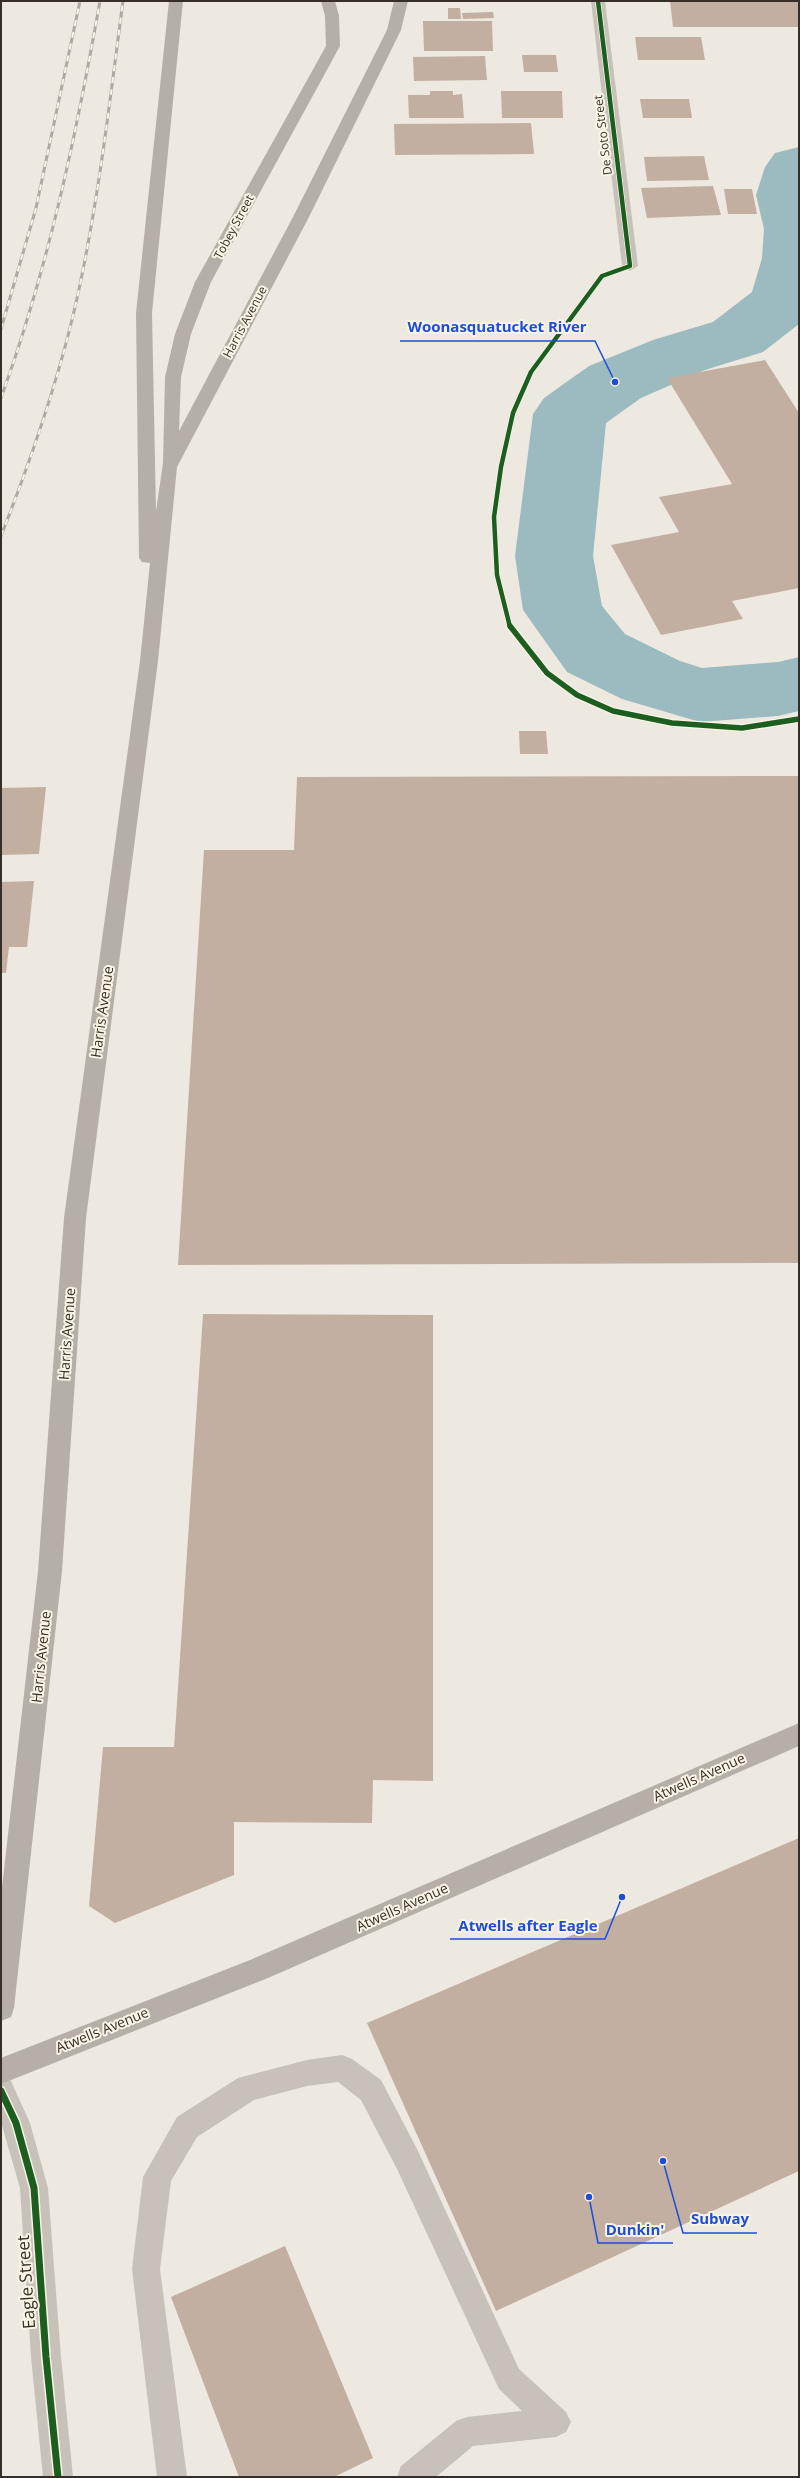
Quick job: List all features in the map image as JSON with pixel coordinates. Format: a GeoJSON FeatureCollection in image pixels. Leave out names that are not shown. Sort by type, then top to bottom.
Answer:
{"type":"FeatureCollection","features":[{"type":"Feature","properties":{"kind":"main road","name":"Harris Avenue"},"geometry":{"type":"LineString","coordinates":[[149,661],[144,313],[176,1]]}},
{"type":"Feature","properties":{"kind":"main road","name":"Tobey Street"},"geometry":{"type":"LineString","coordinates":[[169,467],[173,377],[183,334],[203,282],[333,46],[332,16],[328,1]]}},
{"type":"Feature","properties":{"kind":"main road","name":"Harris Avenue"},"geometry":{"type":"LineString","coordinates":[[1,2008],[49,1578],[75,1218],[149,661],[169,467],[300,217],[394,30],[401,1]]}},
{"type":"Feature","properties":{"kind":"main road","name":"Atwells Avenue"},"geometry":{"type":"LineString","coordinates":[[1,2071],[259,1969],[799,1734]]}},
{"type":"Feature","properties":{"kind":"street","name":"De Soto Street"},"geometry":{"type":"LineString","coordinates":[[598,1],[630,266]]}},
{"type":"Feature","properties":{"kind":"street"},"geometry":{"type":"LineString","coordinates":[[172,2477],[146,2269],[157,2177],[187,2127],[248,2088],[307,2073],[342,2068],[371,2090],[407,2159],[509,2379],[556,2422],[467,2432],[412,2477]]}},
{"type":"Feature","properties":{"kind":"street","name":"Eagle Street"},"geometry":{"type":"LineString","coordinates":[[1,2091],[16,2123],[34,2188],[46,2357],[58,2477]]}},
{"type":"Feature","properties":{"kind":"building"},"geometry":{"type":"Polygon","coordinates":[[[670,1],[799,1],[799,27],[673,27],[670,1]]]}},
{"type":"Feature","properties":{"kind":"building"},"geometry":{"type":"Polygon","coordinates":[[[448,8],[460,8],[461,19],[448,19],[448,8]]]}},
{"type":"Feature","properties":{"kind":"building"},"geometry":{"type":"Polygon","coordinates":[[[493,12],[494,18],[463,19],[462,13],[493,12]]]}},
{"type":"Feature","properties":{"kind":"building"},"geometry":{"type":"Polygon","coordinates":[[[423,21],[492,21],[493,51],[424,51],[423,21]]]}},
{"type":"Feature","properties":{"kind":"building"},"geometry":{"type":"Polygon","coordinates":[[[635,37],[701,37],[705,60],[638,60],[635,37]]]}},
{"type":"Feature","properties":{"kind":"building"},"geometry":{"type":"Polygon","coordinates":[[[522,55],[556,55],[558,72],[524,72],[522,55]]]}},
{"type":"Feature","properties":{"kind":"building"},"geometry":{"type":"Polygon","coordinates":[[[485,56],[487,80],[414,81],[413,57],[485,56]]]}},
{"type":"Feature","properties":{"kind":"building"},"geometry":{"type":"Polygon","coordinates":[[[430,91],[453,91],[453,95],[462,94],[464,118],[409,118],[408,95],[430,95],[430,91]]]}},
{"type":"Feature","properties":{"kind":"building"},"geometry":{"type":"Polygon","coordinates":[[[501,91],[562,91],[563,118],[502,118],[501,91]]]}},
{"type":"Feature","properties":{"kind":"building"},"geometry":{"type":"Polygon","coordinates":[[[640,99],[689,99],[692,118],[643,118],[640,99]]]}},
{"type":"Feature","properties":{"kind":"building"},"geometry":{"type":"Polygon","coordinates":[[[531,123],[534,154],[395,155],[394,124],[531,123]]]}},
{"type":"Feature","properties":{"kind":"building"},"geometry":{"type":"Polygon","coordinates":[[[704,156],[709,180],[647,181],[644,157],[704,156]]]}},
{"type":"Feature","properties":{"kind":"building"},"geometry":{"type":"Polygon","coordinates":[[[713,186],[721,215],[647,218],[641,188],[713,186]]]}},
{"type":"Feature","properties":{"kind":"building"},"geometry":{"type":"Polygon","coordinates":[[[724,189],[752,189],[757,214],[728,214],[724,189]]]}},
{"type":"Feature","properties":{"kind":"building"},"geometry":{"type":"Polygon","coordinates":[[[765,360],[799,413],[799,588],[732,601],[743,619],[661,635],[611,545],[679,532],[659,497],[732,484],[667,378],[765,360]]]}},
{"type":"Feature","properties":{"kind":"building"},"geometry":{"type":"Polygon","coordinates":[[[519,731],[546,731],[548,754],[520,754],[519,731]]]}},
{"type":"Feature","properties":{"kind":"building"},"geometry":{"type":"Polygon","coordinates":[[[799,776],[799,1263],[178,1265],[204,850],[294,850],[297,777],[799,776]]]}},
{"type":"Feature","properties":{"kind":"building"},"geometry":{"type":"Polygon","coordinates":[[[46,787],[39,854],[1,855],[1,788],[46,787]]]}},
{"type":"Feature","properties":{"kind":"building"},"geometry":{"type":"Polygon","coordinates":[[[34,881],[27,947],[9,947],[6,973],[1,973],[1,882],[34,881]]]}},
{"type":"Feature","properties":{"kind":"building"},"geometry":{"type":"Polygon","coordinates":[[[203,1314],[433,1315],[433,1781],[373,1780],[372,1823],[234,1822],[234,1875],[115,1923],[89,1906],[103,1747],[174,1747],[203,1314]]]}},
{"type":"Feature","properties":{"kind":"building"},"geometry":{"type":"Polygon","coordinates":[[[799,1838],[799,2171],[496,2311],[367,2023],[799,1838]]]}},
{"type":"Feature","properties":{"kind":"building"},"geometry":{"type":"Polygon","coordinates":[[[285,2246],[373,2458],[334,2477],[239,2477],[171,2297],[285,2246]]]}},
{"type":"Feature","properties":{"kind":"waterway"},"geometry":{"type":"LineString","coordinates":[[799,167],[790,195],[798,229],[797,258],[784,301],[738,337],[679,355],[615,382],[570,414],[554,556],[563,610],[596,653],[651,680],[700,695],[778,689],[799,684]]}},
{"type":"Feature","properties":{"kind":"railway"},"geometry":{"type":"LineString","coordinates":[[1,329],[36,208],[80,1]]}},
{"type":"Feature","properties":{"kind":"railway"},"geometry":{"type":"LineString","coordinates":[[1,398],[18,349],[47,251],[71,152],[100,1]]}},
{"type":"Feature","properties":{"kind":"railway"},"geometry":{"type":"LineString","coordinates":[[1,536],[24,477],[54,386],[71,325],[98,185],[123,1]]}},
{"type":"Feature","properties":{"kind":"cycle path"},"geometry":{"type":"LineString","coordinates":[[598,1],[630,266],[602,276],[531,372],[513,413],[501,467],[494,517],[497,575],[510,627],[547,673],[577,695],[613,711],[672,723],[742,728],[799,719]]}},
{"type":"Feature","properties":{"kind":"cycle path"},"geometry":{"type":"LineString","coordinates":[[1,2091],[16,2123],[34,2188],[46,2357],[58,2477]]}},
{"type":"Feature","properties":{"kind":"place","name":"Woonasquatucket River"},"geometry":{"type":"Point","coordinates":[615,382]}},
{"type":"Feature","properties":{"kind":"place","name":"Atwells after Eagle"},"geometry":{"type":"Point","coordinates":[622,1897]}},
{"type":"Feature","properties":{"kind":"place","name":"Subway"},"geometry":{"type":"Point","coordinates":[663,2161]}},
{"type":"Feature","properties":{"kind":"place","name":"Dunkin'"},"geometry":{"type":"Point","coordinates":[589,2197]}}]}
